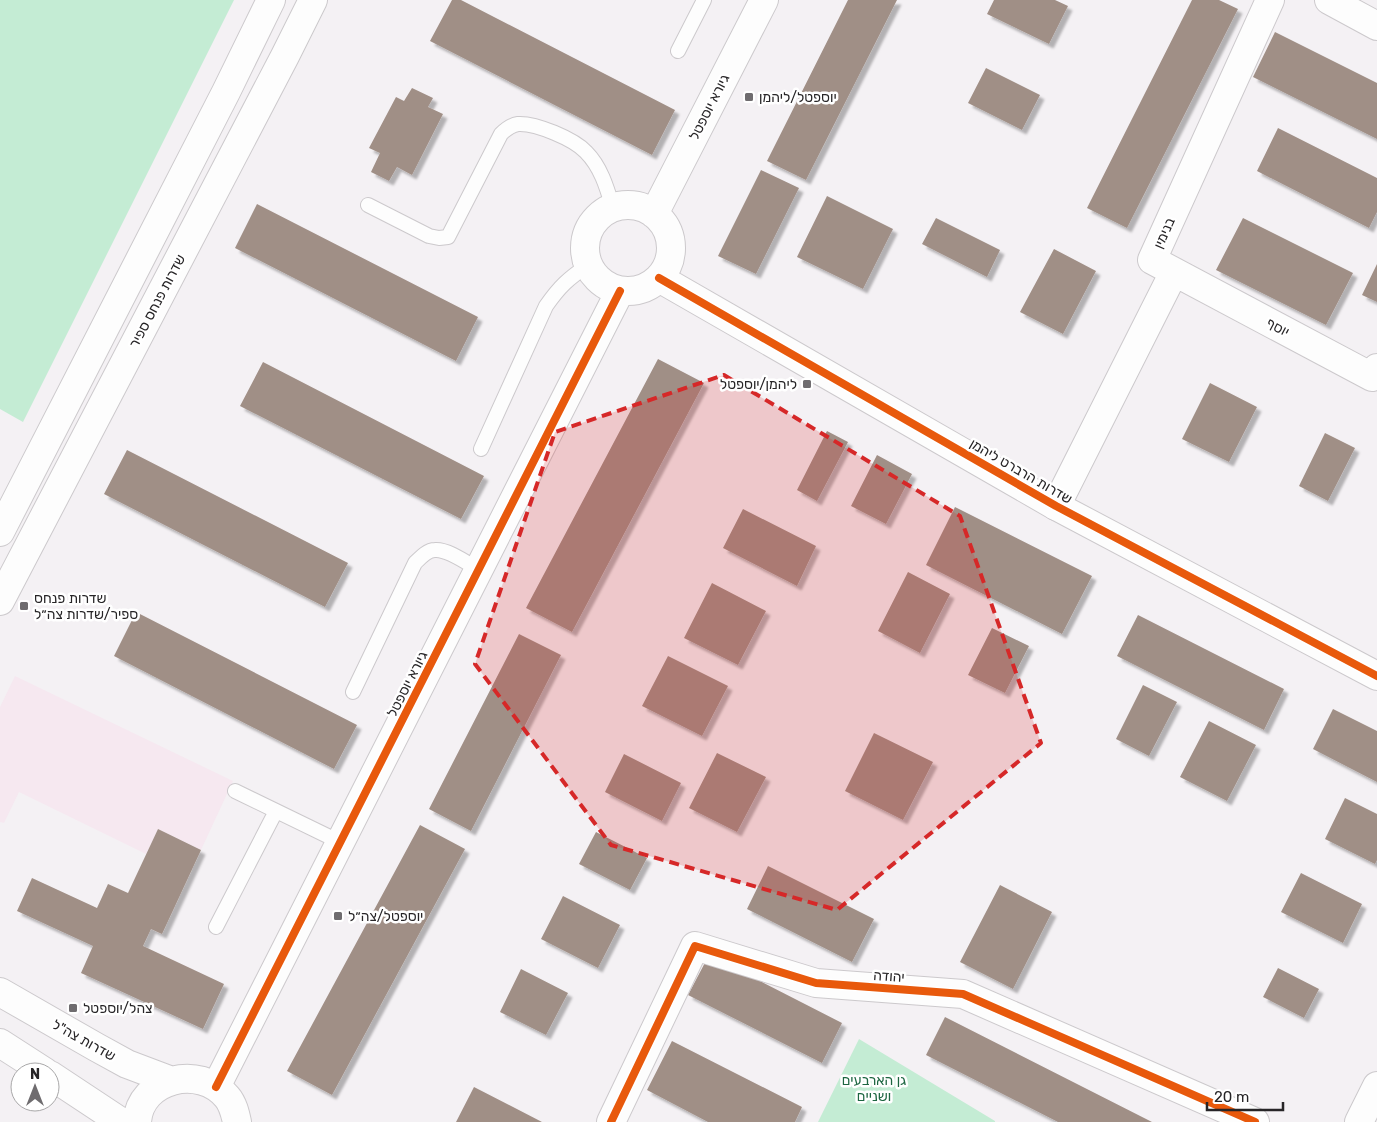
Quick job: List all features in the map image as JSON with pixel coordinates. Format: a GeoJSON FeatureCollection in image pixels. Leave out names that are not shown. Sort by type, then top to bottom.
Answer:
{"type":"FeatureCollection","features":[{"type":"Feature","properties":{"kind":"street"},"geometry":{"type":"LineString","coordinates":[[0,532],[226,92],[271,0]]}},
{"type":"Feature","properties":{"kind":"street","name":"שדרות פנחס ספיר"},"geometry":{"type":"LineString","coordinates":[[0,601],[313,0]]}},
{"type":"Feature","properties":{"kind":"street","name":"גיורא יוספטל"},"geometry":{"type":"LineString","coordinates":[[654,214],[764,0]]}},
{"type":"Feature","properties":{"kind":"street","name":"בנימין"},"geometry":{"type":"LineString","coordinates":[[1174,272],[1152,260],[1270,0]]}},
{"type":"Feature","properties":{"kind":"street"},"geometry":{"type":"LineString","coordinates":[[1329,0],[1377,26]]}},
{"type":"Feature","properties":{"kind":"street"},"geometry":{"type":"LineString","coordinates":[[627,205],[641,208],[654,214],[664,225],[670,238],[671,252],[667,266],[659,278],[648,286],[634,291],[620,291],[607,286],[596,277],[588,266],[584,252],[586,238],[592,225],[601,214],[627,205]]}},
{"type":"Feature","properties":{"kind":"street"},"geometry":{"type":"LineString","coordinates":[[1056,506],[1174,272]]}},
{"type":"Feature","properties":{"kind":"street","name":"יוסף"},"geometry":{"type":"LineString","coordinates":[[1174,272],[1372,377],[1377,368]]}},
{"type":"Feature","properties":{"kind":"street","name":"שדרות הרברט ליהמן"},"geometry":{"type":"LineString","coordinates":[[659,278],[1056,506],[1377,676]]}},
{"type":"Feature","properties":{"kind":"street","name":"גיורא יוספטל"},"geometry":{"type":"LineString","coordinates":[[216,1088],[620,291]]}},
{"type":"Feature","properties":{"kind":"street","name":"יהודה"},"geometry":{"type":"LineString","coordinates":[[611,1122],[694,946],[816,983],[962,994],[1253,1122]]}},
{"type":"Feature","properties":{"kind":"street","name":"שדרות צה\"ל"},"geometry":{"type":"LineString","coordinates":[[0,992],[96,1048],[127,1064],[172,1081]]}},
{"type":"Feature","properties":{"kind":"street"},"geometry":{"type":"LineString","coordinates":[[0,1043],[29,1062]]}},
{"type":"Feature","properties":{"kind":"street"},"geometry":{"type":"LineString","coordinates":[[137,1122],[137,1116],[144,1102],[154,1090],[168,1082],[184,1078],[201,1080],[216,1088],[227,1097],[234,1110],[237,1122]]}},
{"type":"Feature","properties":{"kind":"street"},"geometry":{"type":"LineString","coordinates":[[60,1082],[121,1122]]}},
{"type":"Feature","properties":{"kind":"street"},"geometry":{"type":"LineString","coordinates":[[1359,1122],[1377,1086]]}},
{"type":"Feature","properties":{"kind":"lane"},"geometry":{"type":"LineString","coordinates":[[678,51],[704,0]]}},
{"type":"Feature","properties":{"kind":"lane"},"geometry":{"type":"LineString","coordinates":[[368,205],[429,236],[448,237],[501,134],[509,127],[517,124],[541,128],[573,141],[586,151],[605,180],[614,208]]}},
{"type":"Feature","properties":{"kind":"lane"},"geometry":{"type":"LineString","coordinates":[[481,449],[546,306],[555,292],[565,282],[588,266]]}},
{"type":"Feature","properties":{"kind":"lane"},"geometry":{"type":"LineString","coordinates":[[353,692],[415,563],[423,555],[433,549],[446,551],[479,570]]}},
{"type":"Feature","properties":{"kind":"lane"},"geometry":{"type":"LineString","coordinates":[[235,791],[340,842]]}},
{"type":"Feature","properties":{"kind":"lane"},"geometry":{"type":"LineString","coordinates":[[216,927],[276,811]]}},
{"type":"Feature","properties":{"kind":"highlighted area"},"geometry":{"type":"Polygon","coordinates":[[[724,375],[960,516],[1041,743],[837,910],[611,845],[475,664],[555,432],[724,375]]]}},
{"type":"Feature","properties":{"kind":"shaded area"},"geometry":{"type":"Polygon","coordinates":[[[15,676],[233,781],[201,850],[158,829],[146,854],[19,792],[4,823],[0,822],[0,707],[15,676]]]}},
{"type":"Feature","properties":{"kind":"green space"},"geometry":{"type":"Polygon","coordinates":[[[0,0],[234,0],[23,422],[0,409],[0,0]]]}},
{"type":"Feature","properties":{"kind":"green space","name":"גן הארבעים ושניים"},"geometry":{"type":"Polygon","coordinates":[[[859,1039],[995,1121],[995,1122],[818,1122],[859,1039]]]}},
{"type":"Feature","properties":{"kind":"building"},"geometry":{"type":"Polygon","coordinates":[[[452,0],[461,0],[675,110],[652,155],[430,41],[452,0]]]}},
{"type":"Feature","properties":{"kind":"building"},"geometry":{"type":"Polygon","coordinates":[[[848,0],[897,0],[806,180],[767,161],[848,0]]]}},
{"type":"Feature","properties":{"kind":"building"},"geometry":{"type":"Polygon","coordinates":[[[994,0],[1055,0],[1068,6],[1049,44],[987,14],[994,0]]]}},
{"type":"Feature","properties":{"kind":"building"},"geometry":{"type":"Polygon","coordinates":[[[1192,0],[1219,0],[1238,9],[1127,228],[1087,208],[1192,0]]]}},
{"type":"Feature","properties":{"kind":"building"},"geometry":{"type":"Polygon","coordinates":[[[1275,32],[1377,83],[1377,139],[1253,77],[1275,32]]]}},
{"type":"Feature","properties":{"kind":"building"},"geometry":{"type":"Polygon","coordinates":[[[986,68],[1040,95],[1022,130],[968,103],[986,68]]]}},
{"type":"Feature","properties":{"kind":"building"},"geometry":{"type":"Polygon","coordinates":[[[412,88],[433,98],[428,107],[443,114],[412,175],[397,167],[389,181],[371,172],[380,153],[369,148],[396,97],[404,101],[412,88]]]}},
{"type":"Feature","properties":{"kind":"building"},"geometry":{"type":"Polygon","coordinates":[[[1278,128],[1377,178],[1377,212],[1369,228],[1257,171],[1278,128]]]}},
{"type":"Feature","properties":{"kind":"building"},"geometry":{"type":"Polygon","coordinates":[[[761,170],[799,188],[756,274],[718,256],[761,170]]]}},
{"type":"Feature","properties":{"kind":"building"},"geometry":{"type":"Polygon","coordinates":[[[827,196],[893,229],[863,289],[797,257],[827,196]]]}},
{"type":"Feature","properties":{"kind":"building"},"geometry":{"type":"Polygon","coordinates":[[[257,204],[478,317],[456,361],[235,248],[257,204]]]}},
{"type":"Feature","properties":{"kind":"building"},"geometry":{"type":"Polygon","coordinates":[[[936,218],[1000,250],[987,277],[922,244],[936,218]]]}},
{"type":"Feature","properties":{"kind":"building"},"geometry":{"type":"Polygon","coordinates":[[[1243,218],[1353,273],[1326,325],[1216,270],[1243,218]]]}},
{"type":"Feature","properties":{"kind":"building"},"geometry":{"type":"Polygon","coordinates":[[[1054,249],[1096,271],[1063,334],[1020,312],[1054,249]]]}},
{"type":"Feature","properties":{"kind":"building"},"geometry":{"type":"Polygon","coordinates":[[[1377,264],[1377,302],[1362,295],[1377,264]]]}},
{"type":"Feature","properties":{"kind":"building"},"geometry":{"type":"Polygon","coordinates":[[[658,359],[704,383],[572,632],[526,608],[658,359]]]}},
{"type":"Feature","properties":{"kind":"building"},"geometry":{"type":"Polygon","coordinates":[[[263,362],[484,476],[461,519],[240,406],[263,362]]]}},
{"type":"Feature","properties":{"kind":"building"},"geometry":{"type":"Polygon","coordinates":[[[1210,383],[1257,407],[1229,462],[1182,439],[1210,383]]]}},
{"type":"Feature","properties":{"kind":"building"},"geometry":{"type":"Polygon","coordinates":[[[827,431],[848,442],[817,501],[797,490],[827,431]]]}},
{"type":"Feature","properties":{"kind":"building"},"geometry":{"type":"Polygon","coordinates":[[[1325,433],[1355,448],[1328,501],[1299,486],[1325,433]]]}},
{"type":"Feature","properties":{"kind":"building"},"geometry":{"type":"Polygon","coordinates":[[[127,450],[348,563],[325,607],[104,494],[127,450]]]}},
{"type":"Feature","properties":{"kind":"building"},"geometry":{"type":"Polygon","coordinates":[[[877,455],[912,474],[886,524],[851,506],[877,455]]]}},
{"type":"Feature","properties":{"kind":"building"},"geometry":{"type":"Polygon","coordinates":[[[955,507],[1092,576],[1062,634],[926,565],[955,507]]]}},
{"type":"Feature","properties":{"kind":"building"},"geometry":{"type":"Polygon","coordinates":[[[743,509],[816,546],[797,586],[723,548],[743,509]]]}},
{"type":"Feature","properties":{"kind":"building"},"geometry":{"type":"Polygon","coordinates":[[[908,572],[950,594],[920,653],[878,631],[908,572]]]}},
{"type":"Feature","properties":{"kind":"building"},"geometry":{"type":"Polygon","coordinates":[[[712,583],[766,611],[738,665],[684,638],[712,583]]]}},
{"type":"Feature","properties":{"kind":"building"},"geometry":{"type":"Polygon","coordinates":[[[136,612],[357,725],[334,769],[114,656],[136,612]]]}},
{"type":"Feature","properties":{"kind":"building"},"geometry":{"type":"Polygon","coordinates":[[[1138,615],[1284,689],[1264,730],[1117,656],[1138,615]]]}},
{"type":"Feature","properties":{"kind":"building"},"geometry":{"type":"Polygon","coordinates":[[[992,628],[1029,646],[1005,693],[968,675],[992,628]]]}},
{"type":"Feature","properties":{"kind":"building"},"geometry":{"type":"Polygon","coordinates":[[[519,634],[561,655],[471,831],[429,809],[519,634]]]}},
{"type":"Feature","properties":{"kind":"building"},"geometry":{"type":"Polygon","coordinates":[[[668,656],[728,686],[702,736],[642,706],[668,656]]]}},
{"type":"Feature","properties":{"kind":"building"},"geometry":{"type":"Polygon","coordinates":[[[1143,685],[1177,702],[1149,756],[1116,739],[1143,685]]]}},
{"type":"Feature","properties":{"kind":"building"},"geometry":{"type":"Polygon","coordinates":[[[1333,709],[1377,731],[1377,782],[1313,749],[1333,709]]]}},
{"type":"Feature","properties":{"kind":"building"},"geometry":{"type":"Polygon","coordinates":[[[1209,721],[1256,745],[1227,801],[1180,777],[1209,721]]]}},
{"type":"Feature","properties":{"kind":"building"},"geometry":{"type":"Polygon","coordinates":[[[874,733],[933,762],[903,820],[845,791],[874,733]]]}},
{"type":"Feature","properties":{"kind":"building"},"geometry":{"type":"Polygon","coordinates":[[[717,753],[766,777],[737,832],[689,808],[717,753]]]}},
{"type":"Feature","properties":{"kind":"building"},"geometry":{"type":"Polygon","coordinates":[[[624,754],[681,783],[662,821],[605,792],[624,754]]]}},
{"type":"Feature","properties":{"kind":"building"},"geometry":{"type":"Polygon","coordinates":[[[1345,798],[1377,814],[1377,860],[1375,864],[1325,839],[1345,798]]]}},
{"type":"Feature","properties":{"kind":"building"},"geometry":{"type":"Polygon","coordinates":[[[420,825],[465,849],[332,1095],[287,1071],[420,825]]]}},
{"type":"Feature","properties":{"kind":"building"},"geometry":{"type":"Polygon","coordinates":[[[158,829],[201,850],[162,934],[151,929],[143,946],[224,984],[203,1029],[81,973],[93,946],[17,911],[32,878],[97,908],[108,884],[128,893],[158,829]]]}},
{"type":"Feature","properties":{"kind":"building"},"geometry":{"type":"Polygon","coordinates":[[[596,832],[647,858],[630,890],[579,864],[596,832]]]}},
{"type":"Feature","properties":{"kind":"building"},"geometry":{"type":"Polygon","coordinates":[[[768,866],[874,919],[852,962],[747,909],[768,866]]]}},
{"type":"Feature","properties":{"kind":"building"},"geometry":{"type":"Polygon","coordinates":[[[1301,873],[1362,904],[1343,943],[1281,912],[1301,873]]]}},
{"type":"Feature","properties":{"kind":"building"},"geometry":{"type":"Polygon","coordinates":[[[1000,885],[1052,912],[1013,989],[960,962],[1000,885]]]}},
{"type":"Feature","properties":{"kind":"building"},"geometry":{"type":"Polygon","coordinates":[[[563,896],[620,925],[598,968],[541,939],[563,896]]]}},
{"type":"Feature","properties":{"kind":"building"},"geometry":{"type":"Polygon","coordinates":[[[709,955],[842,1023],[822,1063],[688,995],[709,955]]]}},
{"type":"Feature","properties":{"kind":"building"},"geometry":{"type":"Polygon","coordinates":[[[1278,968],[1319,989],[1304,1018],[1263,997],[1278,968]]]}},
{"type":"Feature","properties":{"kind":"building"},"geometry":{"type":"Polygon","coordinates":[[[521,969],[568,993],[546,1035],[500,1012],[521,969]]]}},
{"type":"Feature","properties":{"kind":"building"},"geometry":{"type":"Polygon","coordinates":[[[945,1017],[1152,1122],[1058,1122],[926,1055],[945,1017]]]}},
{"type":"Feature","properties":{"kind":"building"},"geometry":{"type":"Polygon","coordinates":[[[672,1041],[802,1107],[795,1122],[708,1122],[647,1090],[672,1041]]]}},
{"type":"Feature","properties":{"kind":"building"},"geometry":{"type":"Polygon","coordinates":[[[474,1087],[542,1122],[456,1122],[474,1087]]]}},
{"type":"Feature","properties":{"kind":"cycle path"},"geometry":{"type":"LineString","coordinates":[[659,278],[1056,506],[1377,676]]}},
{"type":"Feature","properties":{"kind":"cycle path"},"geometry":{"type":"LineString","coordinates":[[216,1087],[620,291]]}},
{"type":"Feature","properties":{"kind":"cycle path"},"geometry":{"type":"LineString","coordinates":[[611,1122],[695,946],[816,983],[963,994],[1255,1122]]}},
{"type":"Feature","properties":{"kind":"place","name":"יוספטל/ליהמן"},"geometry":{"type":"Point","coordinates":[749,97]}},
{"type":"Feature","properties":{"kind":"place","name":"ליהמן/יוספטל"},"geometry":{"type":"Point","coordinates":[807,384]}},
{"type":"Feature","properties":{"kind":"place","name":"שדרות פנחס ספיר/שדרות צה״ל"},"geometry":{"type":"Point","coordinates":[24,606]}},
{"type":"Feature","properties":{"kind":"place","name":"יוספטל/צה״ל"},"geometry":{"type":"Point","coordinates":[338,916]}},
{"type":"Feature","properties":{"kind":"place","name":"צהל/יוספטל"},"geometry":{"type":"Point","coordinates":[73,1008]}}]}
